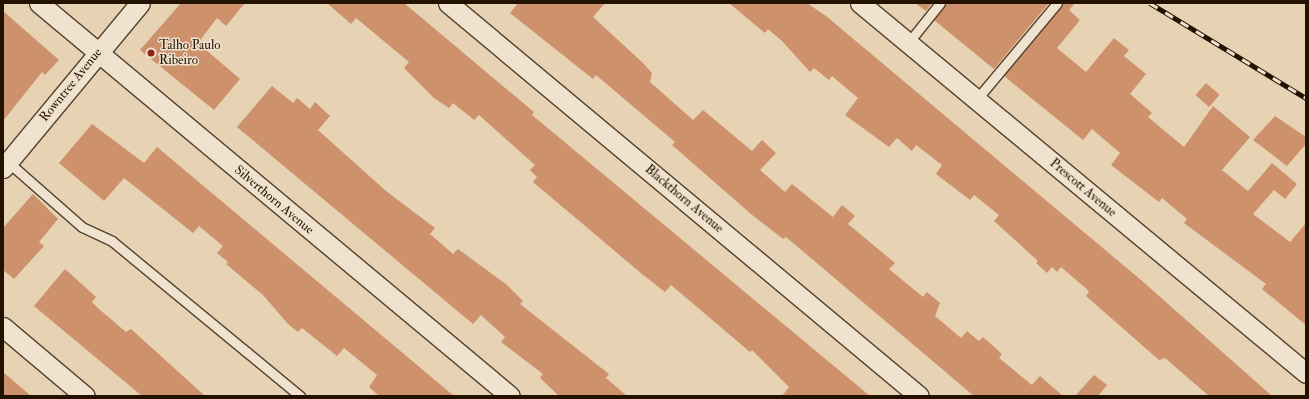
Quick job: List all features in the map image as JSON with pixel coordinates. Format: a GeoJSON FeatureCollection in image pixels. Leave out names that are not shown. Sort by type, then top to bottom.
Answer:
{"type":"FeatureCollection","features":[{"type":"Feature","properties":{"kind":"street","name":"Silverthorn Avenue"},"geometry":{"type":"LineString","coordinates":[[39,3],[510,396]]}},
{"type":"Feature","properties":{"kind":"street","name":"Rowntree Avenue"},"geometry":{"type":"LineString","coordinates":[[5,165],[140,3]]}},
{"type":"Feature","properties":{"kind":"street","name":"Blackthorn Avenue"},"geometry":{"type":"LineString","coordinates":[[448,3],[919,396]]}},
{"type":"Feature","properties":{"kind":"street","name":"Prescott Avenue"},"geometry":{"type":"LineString","coordinates":[[860,3],[1306,373]]}},
{"type":"Feature","properties":{"kind":"street"},"geometry":{"type":"LineString","coordinates":[[3,327],[85,396]]}},
{"type":"Feature","properties":{"kind":"lane"},"geometry":{"type":"LineString","coordinates":[[908,43],[940,3]]}},
{"type":"Feature","properties":{"kind":"lane"},"geometry":{"type":"LineString","coordinates":[[976,100],[1057,3]]}},
{"type":"Feature","properties":{"kind":"lane"},"geometry":{"type":"LineString","coordinates":[[5,165],[82,227],[112,241],[300,396]]}},
{"type":"Feature","properties":{"kind":"building"},"geometry":{"type":"Polygon","coordinates":[[[181,3],[245,3],[226,26],[217,18],[198,43],[240,79],[214,110],[140,50],[181,3]]]}},
{"type":"Feature","properties":{"kind":"building"},"geometry":{"type":"Polygon","coordinates":[[[327,3],[404,3],[534,112],[532,115],[870,396],[782,396],[789,387],[752,350],[750,352],[671,285],[665,292],[642,274],[533,182],[537,177],[530,170],[535,165],[479,115],[474,120],[453,103],[449,108],[434,98],[404,68],[409,62],[356,18],[351,24],[327,3]]]}},
{"type":"Feature","properties":{"kind":"building"},"geometry":{"type":"Polygon","coordinates":[[[518,3],[605,3],[593,17],[652,73],[650,82],[693,120],[703,110],[752,151],[762,140],[776,153],[760,170],[785,192],[792,184],[833,217],[842,205],[855,216],[848,224],[895,263],[889,269],[923,297],[927,292],[940,303],[935,316],[961,338],[967,331],[979,341],[983,337],[1002,354],[999,358],[1032,385],[1040,376],[1063,396],[974,396],[786,237],[783,239],[751,214],[672,145],[675,142],[596,75],[593,79],[510,13],[518,3]]]}},
{"type":"Feature","properties":{"kind":"building"},"geometry":{"type":"Polygon","coordinates":[[[729,3],[807,3],[826,16],[1141,280],[1272,396],[1209,396],[1165,358],[1159,360],[1086,296],[1089,291],[1061,267],[1057,272],[1052,267],[1047,273],[1036,263],[1038,261],[994,221],[999,215],[974,195],[970,200],[936,174],[942,165],[916,145],[912,151],[897,138],[889,147],[845,115],[858,98],[832,76],[829,80],[814,68],[810,72],[782,41],[768,29],[765,33],[729,3]]]}},
{"type":"Feature","properties":{"kind":"building"},"geometry":{"type":"Polygon","coordinates":[[[915,3],[932,3],[926,11],[915,3]]]}},
{"type":"Feature","properties":{"kind":"building"},"geometry":{"type":"Polygon","coordinates":[[[946,3],[1049,3],[994,69],[934,20],[946,3]]]}},
{"type":"Feature","properties":{"kind":"building"},"geometry":{"type":"Polygon","coordinates":[[[1063,3],[1075,3],[1069,10],[1080,20],[1057,48],[1086,72],[1114,38],[1129,50],[1124,56],[1146,74],[1130,94],[1152,113],[1148,117],[1184,147],[1213,106],[1250,137],[1222,170],[1248,191],[1272,163],[1297,184],[1285,199],[1274,190],[1253,214],[1290,242],[1306,223],[1306,325],[1262,289],[1266,284],[1184,223],[1187,219],[1162,198],[1159,202],[1111,165],[1120,153],[1092,129],[1083,140],[1004,76],[1063,3]]]}},
{"type":"Feature","properties":{"kind":"building"},"geometry":{"type":"Polygon","coordinates":[[[3,11],[59,60],[45,75],[42,72],[3,121],[3,11]]]}},
{"type":"Feature","properties":{"kind":"building"},"geometry":{"type":"Polygon","coordinates":[[[1206,83],[1220,95],[1209,107],[1196,95],[1206,83]]]}},
{"type":"Feature","properties":{"kind":"building"},"geometry":{"type":"Polygon","coordinates":[[[272,86],[293,103],[297,98],[310,109],[315,102],[330,116],[318,130],[386,191],[435,228],[430,234],[453,254],[458,249],[507,285],[523,301],[520,304],[609,374],[606,378],[627,396],[559,396],[540,378],[543,374],[501,342],[505,337],[481,315],[473,324],[237,127],[272,86]]]}},
{"type":"Feature","properties":{"kind":"building"},"geometry":{"type":"Polygon","coordinates":[[[1275,116],[1306,137],[1306,144],[1287,166],[1253,140],[1275,116]]]}},
{"type":"Feature","properties":{"kind":"building"},"geometry":{"type":"Polygon","coordinates":[[[92,124],[144,163],[157,147],[454,396],[379,396],[369,387],[377,375],[344,348],[337,356],[302,328],[298,332],[288,324],[263,295],[226,264],[228,262],[217,253],[223,246],[199,226],[193,233],[124,178],[104,201],[59,163],[92,124]]]}},
{"type":"Feature","properties":{"kind":"building"},"geometry":{"type":"Polygon","coordinates":[[[33,194],[58,219],[39,242],[44,246],[14,279],[3,270],[3,228],[33,194]]]}},
{"type":"Feature","properties":{"kind":"building"},"geometry":{"type":"Polygon","coordinates":[[[65,269],[96,297],[92,302],[99,309],[126,332],[131,329],[205,396],[142,396],[34,306],[65,269]]]}},
{"type":"Feature","properties":{"kind":"building"},"geometry":{"type":"Polygon","coordinates":[[[3,372],[31,396],[3,396],[3,372]]]}},
{"type":"Feature","properties":{"kind":"building"},"geometry":{"type":"Polygon","coordinates":[[[1094,375],[1107,385],[1098,396],[1075,396],[1094,375]]]}},
{"type":"Feature","properties":{"kind":"railway"},"geometry":{"type":"LineString","coordinates":[[1150,3],[1306,98]]}},
{"type":"Feature","properties":{"kind":"place","name":"Talho Paulo Ribeiro"},"geometry":{"type":"Point","coordinates":[151,53]}}]}
